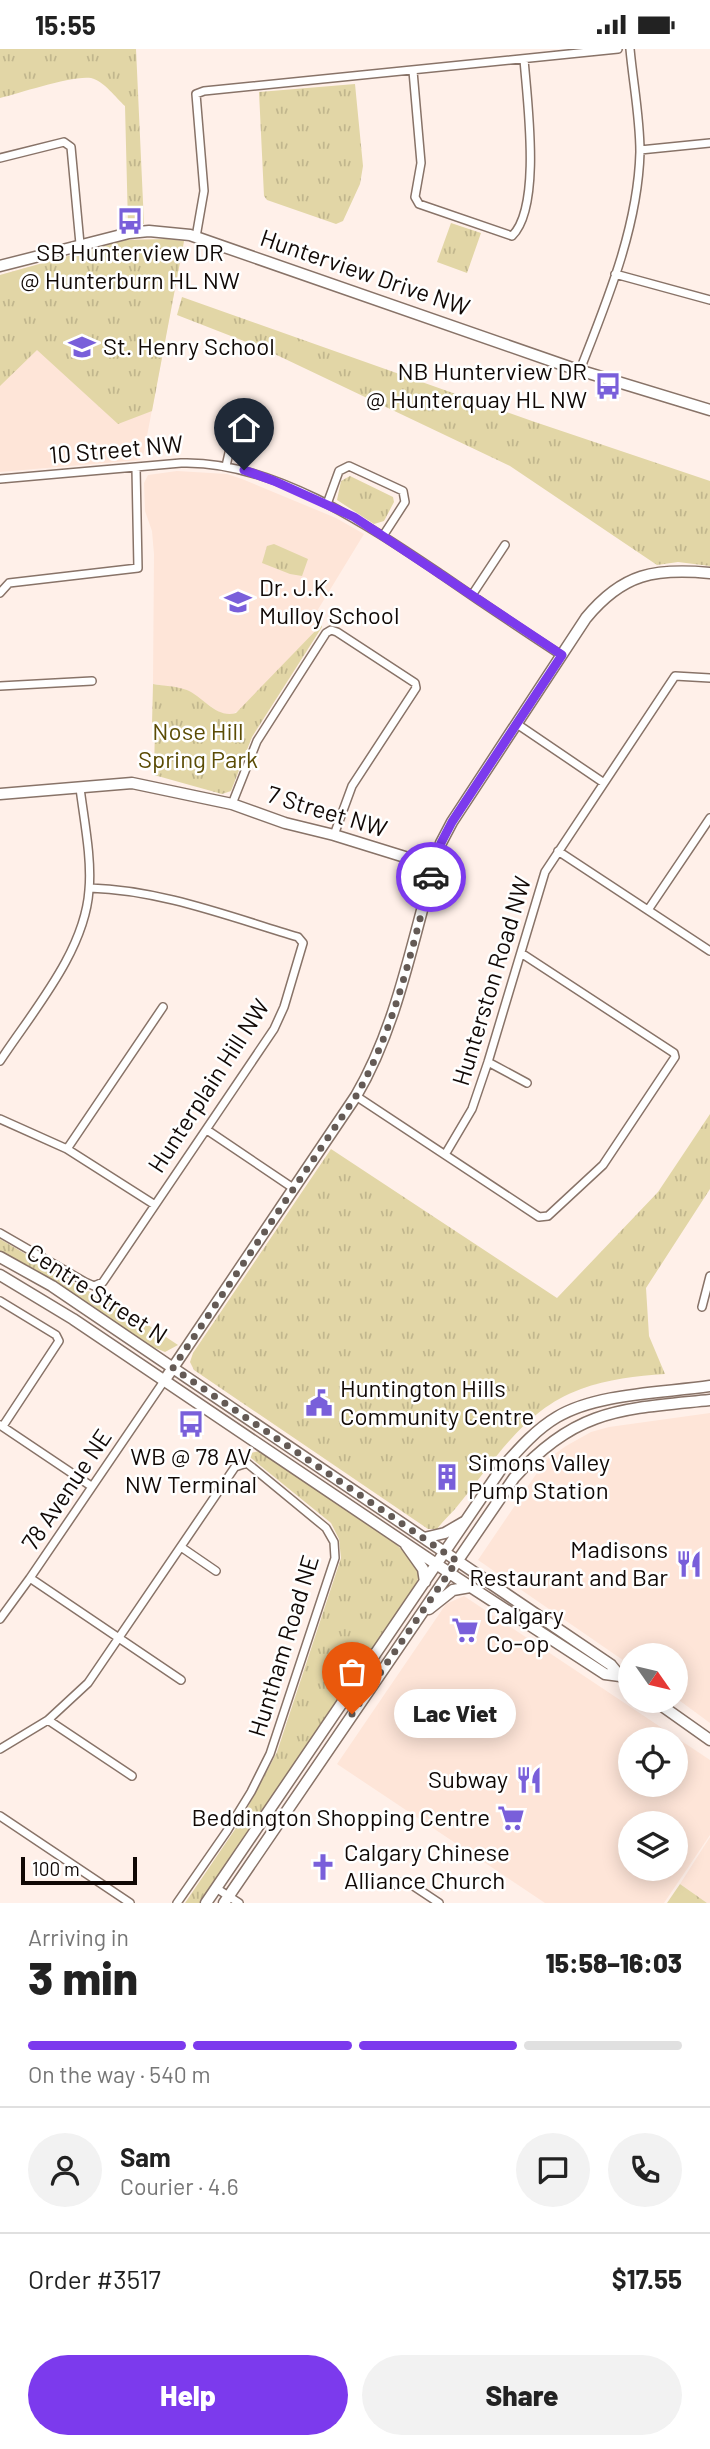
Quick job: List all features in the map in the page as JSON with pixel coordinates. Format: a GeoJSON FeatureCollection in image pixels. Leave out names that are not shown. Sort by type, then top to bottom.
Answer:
{"type":"FeatureCollection","features":[{"type":"Feature","properties":{"kind":"main road","name":"Hunterview Drive NW"},"geometry":{"type":"LineString","coordinates":[[0,265],[129,233],[149,231],[196,237],[580,370],[710,410]]}},
{"type":"Feature","properties":{"kind":"main road"},"geometry":{"type":"LineString","coordinates":[[164,1381],[356,1096],[373,1066],[400,990],[441,843],[452,822],[562,655],[595,607],[616,589],[652,573],[674,570],[710,573]]}},
{"type":"Feature","properties":{"kind":"main road","name":"7 Street NW"},"geometry":{"type":"LineString","coordinates":[[0,794],[132,783],[232,804],[285,823],[434,866]]}},
{"type":"Feature","properties":{"kind":"main road","name":"Centre Street N"},"geometry":{"type":"LineString","coordinates":[[0,1257],[52,1286],[425,1538],[446,1553],[470,1587],[605,1674],[618,1677]]}},
{"type":"Feature","properties":{"kind":"main road","name":"Centre Street N"},"geometry":{"type":"LineString","coordinates":[[0,1275],[63,1313],[438,1564],[454,1567],[611,1665],[618,1674]]}},
{"type":"Feature","properties":{"kind":"main road"},"geometry":{"type":"LineString","coordinates":[[206,1903],[501,1469],[522,1445],[557,1417],[592,1402],[710,1386]]}},
{"type":"Feature","properties":{"kind":"main road"},"geometry":{"type":"LineString","coordinates":[[226,1900],[514,1478],[538,1452],[572,1428],[594,1417],[617,1411],[710,1400]]}},
{"type":"Feature","properties":{"kind":"main road"},"geometry":{"type":"LineString","coordinates":[[425,1538],[445,1533],[468,1520]]}},
{"type":"Feature","properties":{"kind":"main road"},"geometry":{"type":"LineString","coordinates":[[401,1539],[423,1570],[425,1582]]}},
{"type":"Feature","properties":{"kind":"main road"},"geometry":{"type":"LineString","coordinates":[[417,1618],[447,1594],[470,1587]]}},
{"type":"Feature","properties":{"kind":"main road"},"geometry":{"type":"LineString","coordinates":[[672,1713],[710,1740]]}},
{"type":"Feature","properties":{"kind":"street"},"geometry":{"type":"LineString","coordinates":[[196,237],[204,191],[196,94],[271,83],[618,49]]}},
{"type":"Feature","properties":{"kind":"street"},"geometry":{"type":"LineString","coordinates":[[580,370],[615,274],[635,196],[640,150],[630,49]]}},
{"type":"Feature","properties":{"kind":"street"},"geometry":{"type":"LineString","coordinates":[[413,71],[421,163],[415,197],[419,204],[512,236],[517,231],[526,203],[531,171],[524,59]]}},
{"type":"Feature","properties":{"kind":"street"},"geometry":{"type":"LineString","coordinates":[[0,159],[64,142],[71,147],[80,244]]}},
{"type":"Feature","properties":{"kind":"street"},"geometry":{"type":"LineString","coordinates":[[640,150],[710,143]]}},
{"type":"Feature","properties":{"kind":"street"},"geometry":{"type":"LineString","coordinates":[[615,274],[710,300]]}},
{"type":"Feature","properties":{"kind":"street"},"geometry":{"type":"LineString","coordinates":[[226,466],[239,408]]}},
{"type":"Feature","properties":{"kind":"street","name":"10 Street NW"},"geometry":{"type":"LineString","coordinates":[[0,479],[199,462],[226,466],[274,481],[354,517],[562,655]]}},
{"type":"Feature","properties":{"kind":"street"},"geometry":{"type":"LineString","coordinates":[[327,504],[340,471],[349,466],[403,491],[405,502],[383,536]]}},
{"type":"Feature","properties":{"kind":"street"},"geometry":{"type":"LineString","coordinates":[[0,593],[9,583],[138,568],[136,468]]}},
{"type":"Feature","properties":{"kind":"street"},"geometry":{"type":"LineString","coordinates":[[472,595],[505,545]]}},
{"type":"Feature","properties":{"kind":"street"},"geometry":{"type":"LineString","coordinates":[[232,804],[257,741],[326,633],[331,630],[415,683],[416,688],[352,786],[334,835]]}},
{"type":"Feature","properties":{"kind":"street","name":"Hunterston Road NW"},"geometry":{"type":"LineString","coordinates":[[446,1153],[472,1109],[545,872],[675,675],[710,678]]}},
{"type":"Feature","properties":{"kind":"street"},"geometry":{"type":"LineString","coordinates":[[0,686],[92,681]]}},
{"type":"Feature","properties":{"kind":"street"},"geometry":{"type":"LineString","coordinates":[[517,724],[604,783]]}},
{"type":"Feature","properties":{"kind":"street"},"geometry":{"type":"LineString","coordinates":[[0,1061],[75,945],[85,917],[90,888],[80,788]]}},
{"type":"Feature","properties":{"kind":"street"},"geometry":{"type":"LineString","coordinates":[[648,910],[710,818]]}},
{"type":"Feature","properties":{"kind":"street"},"geometry":{"type":"LineString","coordinates":[[558,851],[710,951]]}},
{"type":"Feature","properties":{"kind":"street","name":"Hunterplain Hill NW"},"geometry":{"type":"LineString","coordinates":[[0,1233],[85,1282],[98,1285],[103,1282],[274,1029],[284,1007],[303,943],[298,937],[153,894],[90,888]]}},
{"type":"Feature","properties":{"kind":"street"},"geometry":{"type":"LineString","coordinates":[[356,1096],[539,1217],[548,1216],[603,1165],[675,1057],[674,1053],[521,953]]}},
{"type":"Feature","properties":{"kind":"street"},"geometry":{"type":"LineString","coordinates":[[66,1149],[163,1007]]}},
{"type":"Feature","properties":{"kind":"street"},"geometry":{"type":"LineString","coordinates":[[488,1062],[527,1083]]}},
{"type":"Feature","properties":{"kind":"street"},"geometry":{"type":"LineString","coordinates":[[0,1119],[66,1149],[155,1205]]}},
{"type":"Feature","properties":{"kind":"street"},"geometry":{"type":"LineString","coordinates":[[207,1130],[293,1188]]}},
{"type":"Feature","properties":{"kind":"street"},"geometry":{"type":"LineString","coordinates":[[702,1307],[710,1276]]}},
{"type":"Feature","properties":{"kind":"street"},"geometry":{"type":"LineString","coordinates":[[0,1301],[56,1335],[59,1341],[1,1426],[91,1486]]}},
{"type":"Feature","properties":{"kind":"street","name":"78 Avenue NE"},"geometry":{"type":"LineString","coordinates":[[0,1619],[164,1381]]}},
{"type":"Feature","properties":{"kind":"street","name":"Huntham Road NE"},"geometry":{"type":"LineString","coordinates":[[0,1749],[48,1720],[88,1683],[235,1467],[247,1463],[326,1528],[334,1542],[335,1558],[270,1754],[233,1821],[177,1903]]}},
{"type":"Feature","properties":{"kind":"street"},"geometry":{"type":"LineString","coordinates":[[181,1547],[216,1571]]}},
{"type":"Feature","properties":{"kind":"street"},"geometry":{"type":"LineString","coordinates":[[30,1578],[181,1680]]}},
{"type":"Feature","properties":{"kind":"street"},"geometry":{"type":"LineString","coordinates":[[48,1720],[132,1776]]}},
{"type":"Feature","properties":{"kind":"street"},"geometry":{"type":"LineString","coordinates":[[0,1816],[130,1903]]}},
{"type":"Feature","properties":{"kind":"street"},"geometry":{"type":"LineString","coordinates":[[394,1885],[406,1881],[439,1903]]}},
{"type":"Feature","properties":{"kind":"street"},"geometry":{"type":"LineString","coordinates":[[216,1888],[226,1900],[239,1903]]}},
{"type":"Feature","properties":{"kind":"shaded area","name":"St. Henry School"},"geometry":{"type":"Polygon","coordinates":[[[125,240],[184,241],[143,457],[140,460],[0,472],[0,275],[125,240]]]}},
{"type":"Feature","properties":{"kind":"shaded area","name":"Dr. J.K. Mulloy School"},"geometry":{"type":"Polygon","coordinates":[[[177,471],[227,474],[242,479],[336,518],[364,534],[314,616],[321,625],[241,709],[231,715],[220,713],[187,690],[153,684],[154,554],[152,531],[145,511],[144,483],[148,475],[177,471]]]}},
{"type":"Feature","properties":{"kind":"shaded area"},"geometry":{"type":"Polygon","coordinates":[[[710,1413],[710,1723],[688,1707],[688,1643],[618,1643],[618,1657],[478,1560],[545,1461],[591,1432],[710,1413]]]}},
{"type":"Feature","properties":{"kind":"shaded area","name":"Beddington Shopping Centre"},"geometry":{"type":"Polygon","coordinates":[[[464,1596],[618,1699],[618,1713],[640,1713],[660,1727],[618,1727],[618,1797],[688,1797],[688,1745],[710,1760],[710,1835],[688,1868],[688,1811],[618,1811],[618,1881],[679,1881],[664,1903],[545,1903],[337,1764],[446,1604],[464,1596]]]}},
{"type":"Feature","properties":{"kind":"shaded area"},"geometry":{"type":"Polygon","coordinates":[[[710,1837],[710,1903],[680,1884],[682,1881],[688,1881],[688,1871],[710,1837]]]}},
{"type":"Feature","properties":{"kind":"green space"},"geometry":{"type":"Polygon","coordinates":[[[0,49],[136,49],[144,224],[128,225],[125,106],[105,86],[91,78],[60,82],[0,98],[0,49]]]}},
{"type":"Feature","properties":{"kind":"green space"},"geometry":{"type":"Polygon","coordinates":[[[355,84],[363,166],[360,184],[343,221],[336,224],[267,200],[264,196],[259,92],[355,84]]]}},
{"type":"Feature","properties":{"kind":"green space"},"geometry":{"type":"Polygon","coordinates":[[[451,223],[481,233],[467,273],[437,262],[451,223]]]}},
{"type":"Feature","properties":{"kind":"green space","name":"St. Henry School"},"geometry":{"type":"Polygon","coordinates":[[[125,240],[184,241],[152,411],[118,424],[37,350],[0,386],[0,275],[125,240]]]}},
{"type":"Feature","properties":{"kind":"green space"},"geometry":{"type":"Polygon","coordinates":[[[182,297],[710,481],[710,566],[678,562],[657,565],[510,466],[262,348],[177,315],[182,297]]]}},
{"type":"Feature","properties":{"kind":"green space"},"geometry":{"type":"Polygon","coordinates":[[[350,476],[393,497],[394,502],[384,521],[374,524],[337,500],[341,481],[350,476]]]}},
{"type":"Feature","properties":{"kind":"green space"},"geometry":{"type":"Polygon","coordinates":[[[274,544],[308,559],[302,576],[262,563],[267,546],[274,544]]]}},
{"type":"Feature","properties":{"kind":"green space","name":"Nose Hill Spring Park"},"geometry":{"type":"Polygon","coordinates":[[[321,625],[252,737],[231,791],[222,794],[154,775],[153,684],[187,690],[216,710],[236,713],[321,625]]]}},
{"type":"Feature","properties":{"kind":"green space"},"geometry":{"type":"Polygon","coordinates":[[[710,1114],[710,1189],[646,1288],[649,1336],[665,1374],[591,1386],[560,1398],[542,1410],[510,1440],[437,1529],[428,1529],[194,1370],[190,1362],[193,1353],[331,1149],[557,1298],[658,1192],[710,1114]]]}},
{"type":"Feature","properties":{"kind":"green space"},"geometry":{"type":"Polygon","coordinates":[[[0,1239],[90,1292],[100,1293],[178,1345],[165,1352],[146,1344],[47,1278],[0,1251],[0,1239]]]}},
{"type":"Feature","properties":{"kind":"green space"},"geometry":{"type":"Polygon","coordinates":[[[259,1451],[351,1510],[396,1544],[411,1560],[418,1572],[418,1580],[200,1903],[185,1903],[240,1822],[277,1752],[341,1558],[339,1539],[331,1523],[246,1454],[259,1451]]]}},
{"type":"Feature","properties":{"kind":"green space"},"geometry":{"type":"Polygon","coordinates":[[[680,1884],[707,1903],[667,1903],[680,1884]]]}},
{"type":"Feature","properties":{"kind":"way so far"},"geometry":{"type":"LineString","coordinates":[[352,1714],[457,1561],[173,1368],[356,1096],[373,1066],[400,990],[431,877]]}},
{"type":"Feature","properties":{"kind":"place","name":"SB Hunterview DR @ Hunterburn HL NW"},"geometry":{"type":"Point","coordinates":[130,221]}},
{"type":"Feature","properties":{"kind":"place","name":"St. Henry School"},"geometry":{"type":"Point","coordinates":[82,347]}},
{"type":"Feature","properties":{"kind":"place","name":"NB Hunterview DR @ Hunterquay HL NW"},"geometry":{"type":"Point","coordinates":[608,386]}},
{"type":"Feature","properties":{"kind":"place","name":"Dr. J.K. Mulloy School"},"geometry":{"type":"Point","coordinates":[238,602]}},
{"type":"Feature","properties":{"kind":"place","name":"Huntington Hills Community Centre"},"geometry":{"type":"Point","coordinates":[319,1403]}},
{"type":"Feature","properties":{"kind":"place","name":"WB @ 78 AV NW Terminal"},"geometry":{"type":"Point","coordinates":[191,1424]}},
{"type":"Feature","properties":{"kind":"place","name":"Simons Valley Pump Station"},"geometry":{"type":"Point","coordinates":[447,1477]}},
{"type":"Feature","properties":{"kind":"place","name":"Madisons Restaurant and Bar"},"geometry":{"type":"Point","coordinates":[689,1564]}},
{"type":"Feature","properties":{"kind":"place","name":"Calgary Co-op"},"geometry":{"type":"Point","coordinates":[465,1630]}},
{"type":"Feature","properties":{"kind":"place","name":"Lac Viet"},"geometry":{"type":"Point","coordinates":[352,1714]}},
{"type":"Feature","properties":{"kind":"place","name":"Subway"},"geometry":{"type":"Point","coordinates":[529,1780]}},
{"type":"Feature","properties":{"kind":"place","name":"Beddington Shopping Centre"},"geometry":{"type":"Point","coordinates":[511,1818]}},
{"type":"Feature","properties":{"kind":"place","name":"Calgary Chinese Alliance Church"},"geometry":{"type":"Point","coordinates":[323,1867]}},
{"type":"Feature","properties":{"kind":"route"},"geometry":{"type":"LineString","coordinates":[[244,470],[354,517],[562,655],[452,822],[441,843],[431,877]]}}]}
